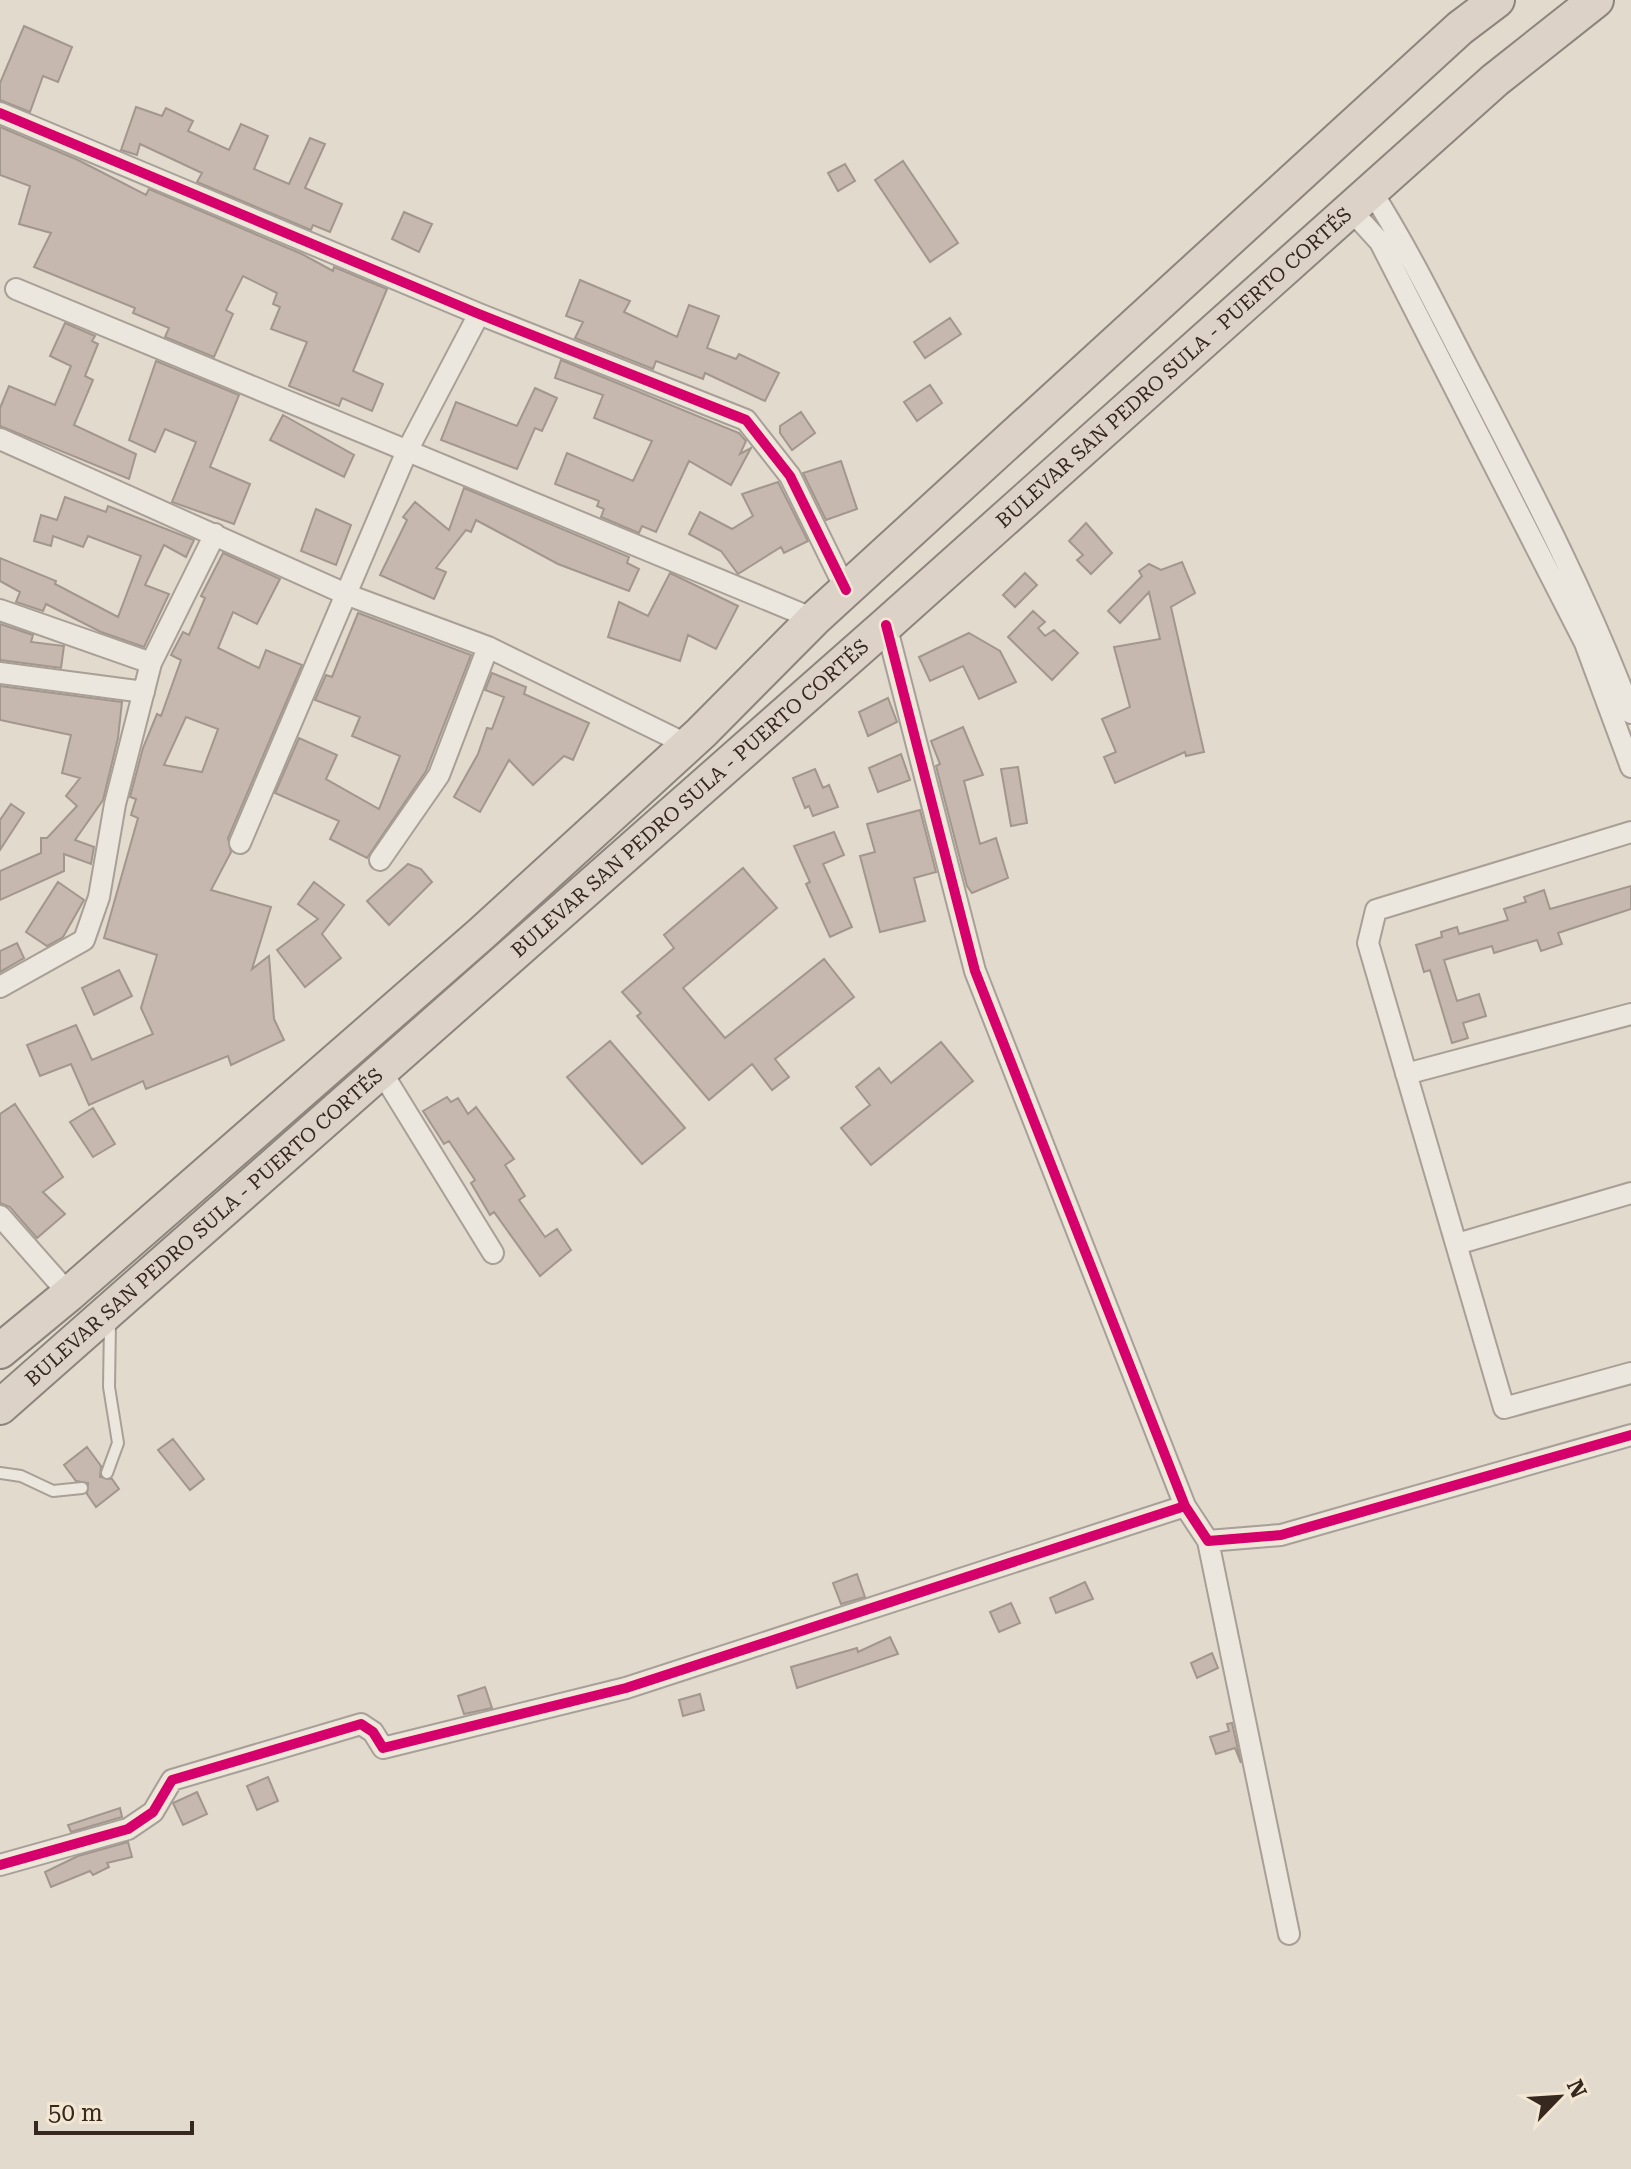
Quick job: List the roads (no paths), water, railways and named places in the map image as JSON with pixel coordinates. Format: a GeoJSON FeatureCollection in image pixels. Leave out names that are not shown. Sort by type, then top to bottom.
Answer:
{"type":"FeatureCollection","features":[{"type":"Feature","properties":{"kind":"highway","name":"BULEVAR SAN PEDRO SULA - PUERTO CORTÉS"},"geometry":{"type":"LineString","coordinates":[[0,1351],[481,934],[688,745],[814,619],[1460,28],[1497,0]]}},
{"type":"Feature","properties":{"kind":"highway","name":"BULEVAR SAN PEDRO SULA - PUERTO CORTÉS"},"geometry":{"type":"LineString","coordinates":[[0,1407],[886,625],[1495,80],[1596,0]]}},
{"type":"Feature","properties":{"kind":"street"},"geometry":{"type":"LineString","coordinates":[[0,113],[479,314],[746,420],[790,476],[846,590]]}},
{"type":"Feature","properties":{"kind":"street"},"geometry":{"type":"LineString","coordinates":[[1361,201],[1396,231],[1522,471],[1601,634],[1631,713]]}},
{"type":"Feature","properties":{"kind":"street"},"geometry":{"type":"LineString","coordinates":[[1361,201],[1585,643],[1631,767]]}},
{"type":"Feature","properties":{"kind":"street"},"geometry":{"type":"LineString","coordinates":[[16,289],[814,619]]}},
{"type":"Feature","properties":{"kind":"street"},"geometry":{"type":"LineString","coordinates":[[240,843],[407,451],[479,314]]}},
{"type":"Feature","properties":{"kind":"street"},"geometry":{"type":"LineString","coordinates":[[0,439],[348,595],[488,647],[688,745]]}},
{"type":"Feature","properties":{"kind":"street"},"geometry":{"type":"LineString","coordinates":[[0,987],[84,940],[99,897],[115,804],[151,663],[215,534]]}},
{"type":"Feature","properties":{"kind":"street"},"geometry":{"type":"LineString","coordinates":[[0,610],[151,663]]}},
{"type":"Feature","properties":{"kind":"street"},"geometry":{"type":"LineString","coordinates":[[886,625],[975,971],[1185,1506],[1208,1541],[1289,1934]]}},
{"type":"Feature","properties":{"kind":"street"},"geometry":{"type":"LineString","coordinates":[[380,860],[439,775],[488,647]]}},
{"type":"Feature","properties":{"kind":"street"},"geometry":{"type":"LineString","coordinates":[[0,673],[144,692]]}},
{"type":"Feature","properties":{"kind":"street"},"geometry":{"type":"LineString","coordinates":[[1631,832],[1376,910],[1368,943],[1504,1408],[1631,1373]]}},
{"type":"Feature","properties":{"kind":"street"},"geometry":{"type":"LineString","coordinates":[[1406,1074],[1631,1014]]}},
{"type":"Feature","properties":{"kind":"street"},"geometry":{"type":"LineString","coordinates":[[381,1071],[493,1253]]}},
{"type":"Feature","properties":{"kind":"street"},"geometry":{"type":"LineString","coordinates":[[1457,1244],[1631,1193]]}},
{"type":"Feature","properties":{"kind":"street"},"geometry":{"type":"LineString","coordinates":[[0,1216],[69,1294]]}},
{"type":"Feature","properties":{"kind":"street"},"geometry":{"type":"LineString","coordinates":[[1208,1541],[1281,1535],[1631,1435]]}},
{"type":"Feature","properties":{"kind":"street"},"geometry":{"type":"LineString","coordinates":[[0,1865],[128,1829],[153,1812],[172,1780],[361,1724],[373,1732],[383,1748],[626,1688],[1185,1506]]}},
{"type":"Feature","properties":{"kind":"lane"},"geometry":{"type":"LineString","coordinates":[[107,1473],[118,1443],[109,1387],[112,1309]]}},
{"type":"Feature","properties":{"kind":"lane"},"geometry":{"type":"LineString","coordinates":[[0,1473],[21,1476],[53,1491],[82,1488]]}}]}
